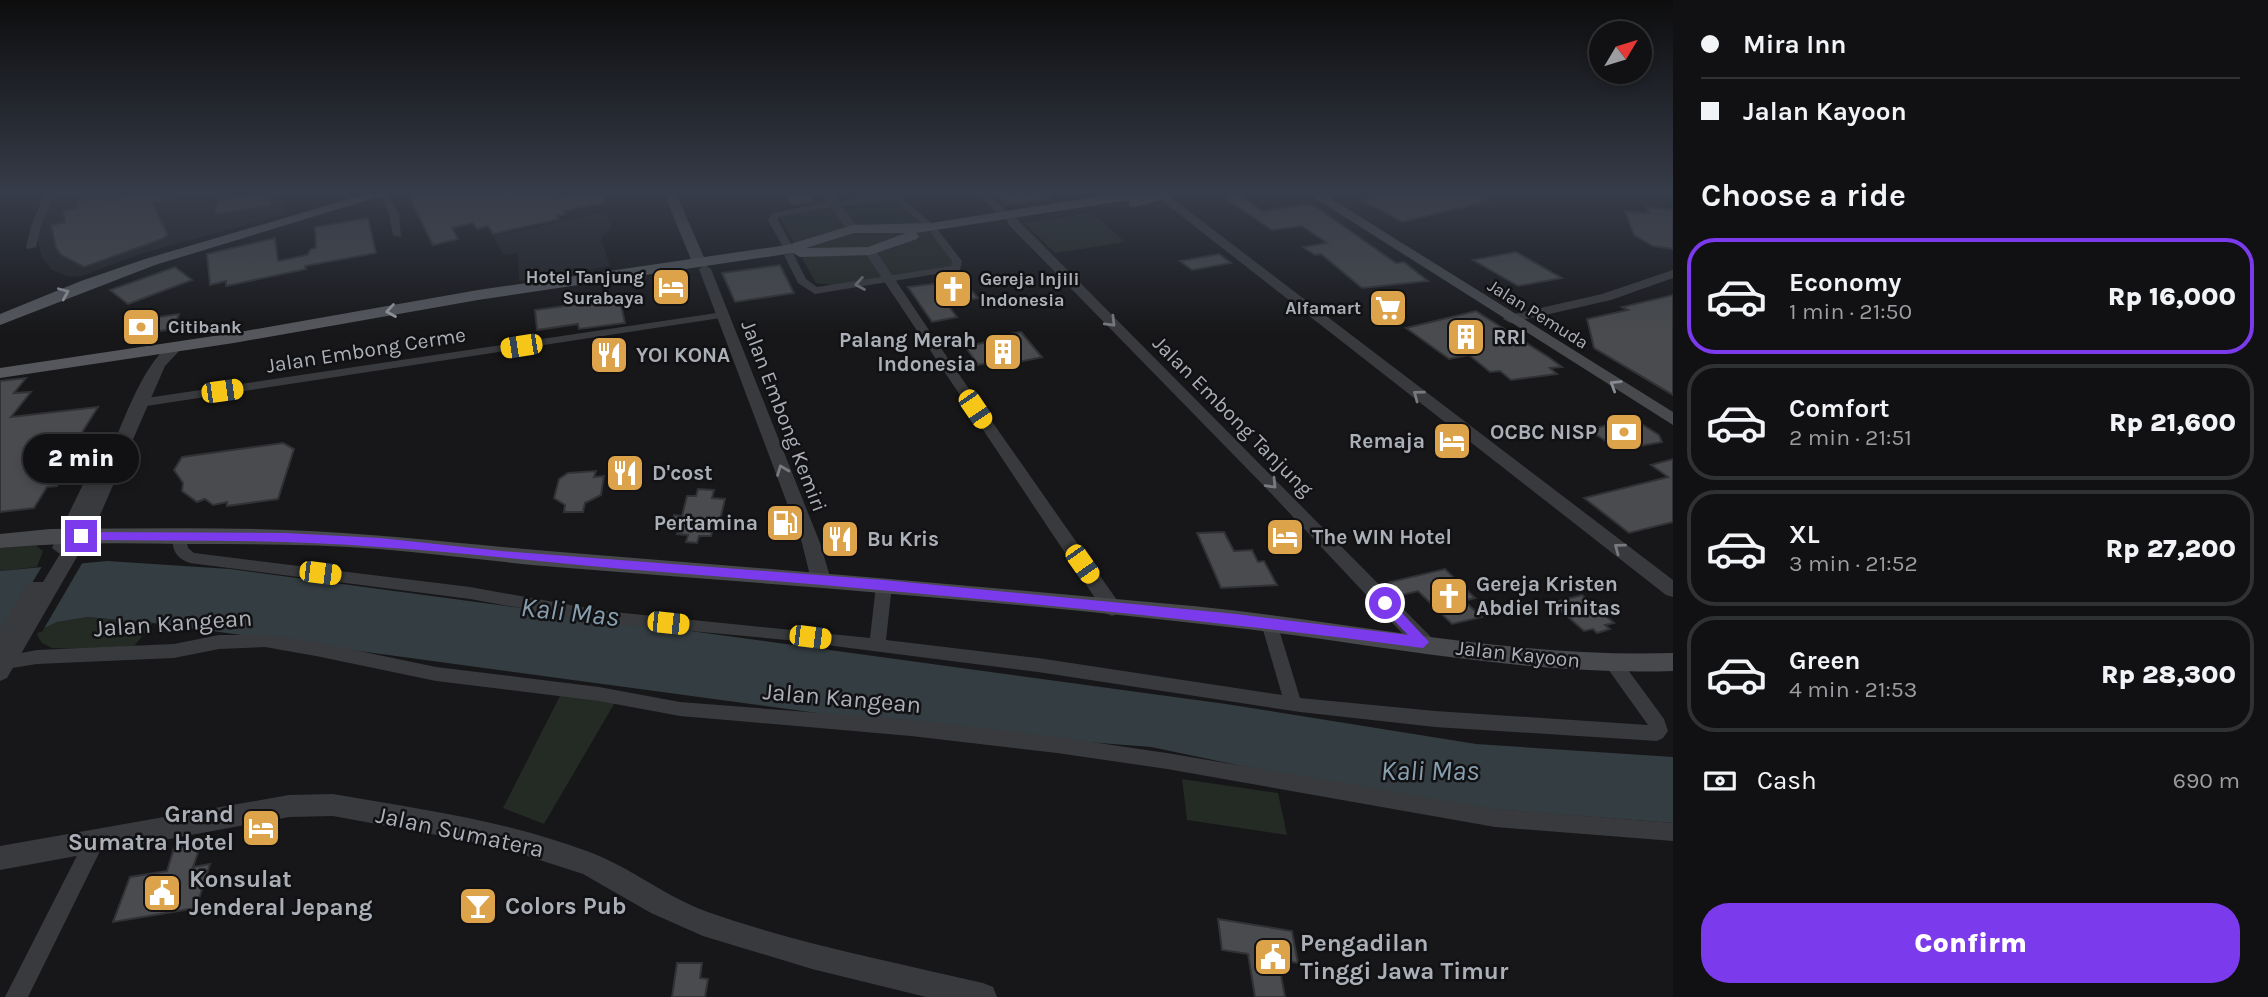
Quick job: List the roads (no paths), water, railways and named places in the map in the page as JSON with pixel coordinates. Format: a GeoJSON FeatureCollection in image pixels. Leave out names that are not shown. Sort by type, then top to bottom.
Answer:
{"type":"FeatureCollection","features":[{"type":"Feature","properties":{"kind":"main road"},"geometry":{"type":"LineString","coordinates":[[1,320],[74,289],[150,262],[227,240]]}},
{"type":"Feature","properties":{"kind":"main road"},"geometry":{"type":"LineString","coordinates":[[691,240],[702,265]]}},
{"type":"Feature","properties":{"kind":"main road"},"geometry":{"type":"LineString","coordinates":[[789,252],[824,240]]}},
{"type":"Feature","properties":{"kind":"main road"},"geometry":{"type":"LineString","coordinates":[[0,371],[140,353],[459,300],[478,301],[564,290],[789,252],[870,251],[903,240]]}},
{"type":"Feature","properties":{"kind":"main road","name":"Jalan Pemuda"},"geometry":{"type":"LineString","coordinates":[[1386,240],[1673,420]]}},
{"type":"Feature","properties":{"kind":"main road"},"geometry":{"type":"LineString","coordinates":[[0,371],[235,333],[246,334]]}},
{"type":"Feature","properties":{"kind":"main road","name":"Jalan Kayoon"},"geometry":{"type":"LineString","coordinates":[[0,532],[182,527],[233,537]]}},
{"type":"Feature","properties":{"kind":"main road","name":"Jalan Kayoon"},"geometry":{"type":"LineString","coordinates":[[0,541],[77,529],[180,537],[380,542],[501,555],[884,585],[1269,622],[1490,653],[1614,664],[1673,662]]}},
{"type":"Feature","properties":{"kind":"street"},"geometry":{"type":"LineString","coordinates":[[31,247],[33,240]]}},
{"type":"Feature","properties":{"kind":"street"},"geometry":{"type":"LineString","coordinates":[[783,240],[802,281],[816,291],[956,268],[957,261],[940,240]]}},
{"type":"Feature","properties":{"kind":"street","name":"Jalan Embong Tanjung"},"geometry":{"type":"LineString","coordinates":[[1029,240],[1271,483],[1423,642]]}},
{"type":"Feature","properties":{"kind":"street"},"geometry":{"type":"LineString","coordinates":[[1214,240],[1673,590]]}},
{"type":"Feature","properties":{"kind":"street"},"geometry":{"type":"LineString","coordinates":[[870,251],[1112,608]]}},
{"type":"Feature","properties":{"kind":"street","name":"Jalan Embong Kemiri"},"geometry":{"type":"LineString","coordinates":[[702,265],[811,543],[821,580]]}},
{"type":"Feature","properties":{"kind":"street"},"geometry":{"type":"LineString","coordinates":[[1510,319],[1606,298],[1671,278]]}},
{"type":"Feature","properties":{"kind":"street"},"geometry":{"type":"LineString","coordinates":[[1525,328],[1615,304],[1671,278]]}},
{"type":"Feature","properties":{"kind":"street","name":"Jalan Embong Cerme"},"geometry":{"type":"LineString","coordinates":[[140,403],[723,315]]}},
{"type":"Feature","properties":{"kind":"street"},"geometry":{"type":"LineString","coordinates":[[6,651],[62,558],[158,364],[176,347]]}},
{"type":"Feature","properties":{"kind":"street"},"geometry":{"type":"LineString","coordinates":[[77,529],[145,366],[140,353]]}},
{"type":"Feature","properties":{"kind":"street"},"geometry":{"type":"LineString","coordinates":[[180,537],[181,550],[190,558],[470,593],[604,617],[877,645],[1038,665],[1293,704],[1435,719],[1657,733],[1658,724],[1614,664]]}},
{"type":"Feature","properties":{"kind":"street"},"geometry":{"type":"LineString","coordinates":[[877,645],[884,585]]}},
{"type":"Feature","properties":{"kind":"street"},"geometry":{"type":"LineString","coordinates":[[1269,622],[1293,704]]}},
{"type":"Feature","properties":{"kind":"street","name":"Jalan Kangean"},"geometry":{"type":"LineString","coordinates":[[6,651],[37,657],[174,651],[219,642],[265,641],[436,674],[599,694],[680,709],[898,727],[1057,745],[1167,761],[1495,818],[1673,832]]}},
{"type":"Feature","properties":{"kind":"street","name":"Jalan Sumatera"},"geometry":{"type":"LineString","coordinates":[[0,858],[289,806],[333,805],[496,834],[547,848],[589,863],[660,904],[703,923],[812,956],[983,997]]}},
{"type":"Feature","properties":{"kind":"street"},"geometry":{"type":"LineString","coordinates":[[16,997],[94,842]]}},
{"type":"Feature","properties":{"kind":"water","name":"Kali Mas"},"geometry":{"type":"Polygon","coordinates":[[[107,561],[230,569],[1226,704],[1476,744],[1673,757],[1673,823],[1424,804],[1151,747],[957,732],[153,623],[88,617],[57,622],[38,631],[0,632],[0,571],[107,561]]]}},
{"type":"Feature","properties":{"kind":"place","name":"Hotel Tanjung Surabaya"},"geometry":{"type":"Point","coordinates":[671,287]}},
{"type":"Feature","properties":{"kind":"place","name":"Gereja Injili Indonesia"},"geometry":{"type":"Point","coordinates":[953,289]}},
{"type":"Feature","properties":{"kind":"place","name":"Alfamart"},"geometry":{"type":"Point","coordinates":[1388,308]}},
{"type":"Feature","properties":{"kind":"place","name":"Citibank"},"geometry":{"type":"Point","coordinates":[141,327]}},
{"type":"Feature","properties":{"kind":"place","name":"RRI"},"geometry":{"type":"Point","coordinates":[1466,337]}},
{"type":"Feature","properties":{"kind":"place","name":"Palang Merah Indonesia"},"geometry":{"type":"Point","coordinates":[1003,352]}},
{"type":"Feature","properties":{"kind":"place","name":"YOI KONA"},"geometry":{"type":"Point","coordinates":[609,355]}},
{"type":"Feature","properties":{"kind":"place","name":"OCBC NISP"},"geometry":{"type":"Point","coordinates":[1624,432]}},
{"type":"Feature","properties":{"kind":"place","name":"Remaja"},"geometry":{"type":"Point","coordinates":[1452,441]}},
{"type":"Feature","properties":{"kind":"place","name":"D'cost"},"geometry":{"type":"Point","coordinates":[625,473]}},
{"type":"Feature","properties":{"kind":"place","name":"Pertamina"},"geometry":{"type":"Point","coordinates":[785,523]}},
{"type":"Feature","properties":{"kind":"place","name":"The WIN Hotel"},"geometry":{"type":"Point","coordinates":[1285,537]}},
{"type":"Feature","properties":{"kind":"place","name":"Bu Kris"},"geometry":{"type":"Point","coordinates":[840,539]}},
{"type":"Feature","properties":{"kind":"place","name":"Gereja Kristen Abdiel Trinitas"},"geometry":{"type":"Point","coordinates":[1449,596]}},
{"type":"Feature","properties":{"kind":"place","name":"Grand Sumatra Hotel"},"geometry":{"type":"Point","coordinates":[261,828]}},
{"type":"Feature","properties":{"kind":"place","name":"Konsulat Jenderal Jepang"},"geometry":{"type":"Point","coordinates":[162,893]}},
{"type":"Feature","properties":{"kind":"place","name":"Colors Pub"},"geometry":{"type":"Point","coordinates":[478,906]}},
{"type":"Feature","properties":{"kind":"place","name":"Pengadilan Tinggi Jawa Timur"},"geometry":{"type":"Point","coordinates":[1273,957]}}]}
